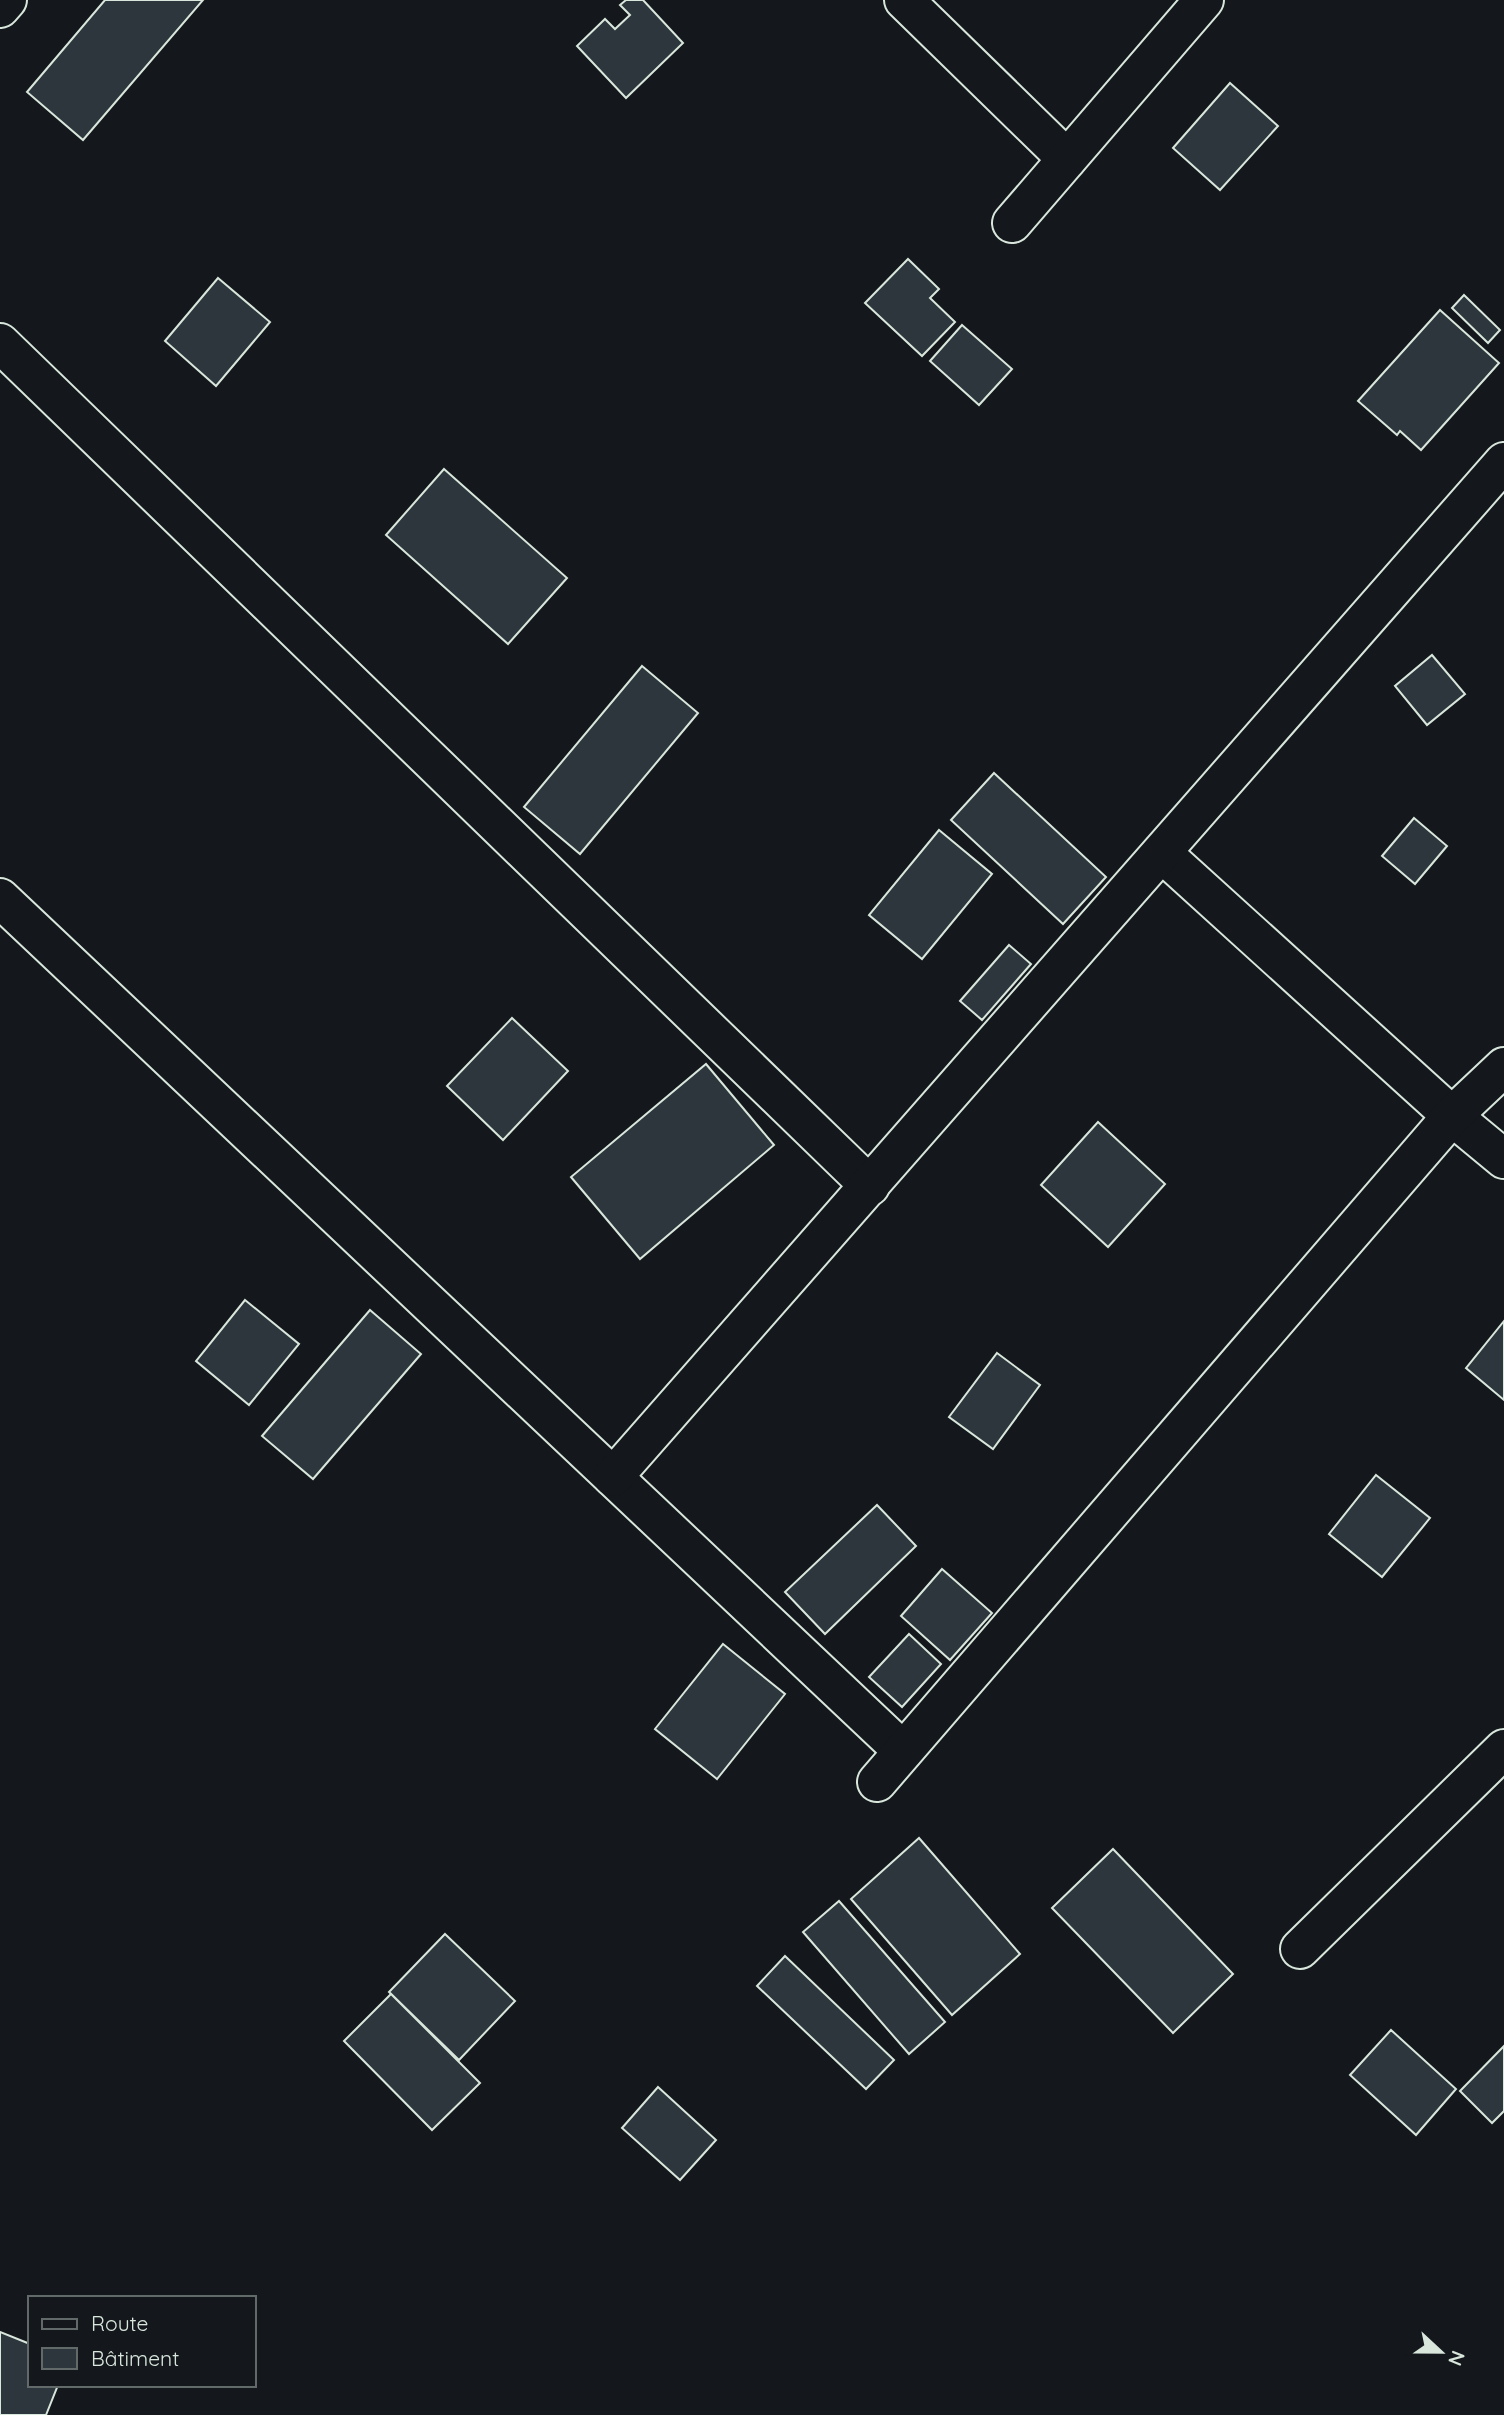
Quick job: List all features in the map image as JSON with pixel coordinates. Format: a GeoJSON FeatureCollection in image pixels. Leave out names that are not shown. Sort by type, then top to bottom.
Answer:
{"type":"FeatureCollection","features":[{"type":"Feature","properties":{"kind":"street"},"geometry":{"type":"LineString","coordinates":[[0,8],[7,0]]}},
{"type":"Feature","properties":{"kind":"street"},"geometry":{"type":"LineString","coordinates":[[905,0],[1067,159]]}},
{"type":"Feature","properties":{"kind":"street"},"geometry":{"type":"LineString","coordinates":[[1012,223],[1204,0]]}},
{"type":"Feature","properties":{"kind":"street"},"geometry":{"type":"LineString","coordinates":[[0,343],[870,1186]]}},
{"type":"Feature","properties":{"kind":"street"},"geometry":{"type":"LineString","coordinates":[[613,1477],[1504,463]]}},
{"type":"Feature","properties":{"kind":"street"},"geometry":{"type":"LineString","coordinates":[[1162,853],[1452,1116],[1504,1159]]}},
{"type":"Feature","properties":{"kind":"street"},"geometry":{"type":"LineString","coordinates":[[0,898],[903,1751]]}},
{"type":"Feature","properties":{"kind":"street"},"geometry":{"type":"LineString","coordinates":[[877,1782],[1452,1116],[1504,1067]]}},
{"type":"Feature","properties":{"kind":"street"},"geometry":{"type":"LineString","coordinates":[[1300,1948],[1504,1749]]}},
{"type":"Feature","properties":{"kind":"building"},"geometry":{"type":"Polygon","coordinates":[[[105,0],[203,0],[83,140],[27,92],[105,0]]]}},
{"type":"Feature","properties":{"kind":"building"},"geometry":{"type":"Polygon","coordinates":[[[626,0],[643,0],[683,43],[626,98],[577,46],[605,19],[615,29],[630,15],[620,5],[626,0]]]}},
{"type":"Feature","properties":{"kind":"building"},"geometry":{"type":"Polygon","coordinates":[[[1230,83],[1278,126],[1220,190],[1173,148],[1230,83]]]}},
{"type":"Feature","properties":{"kind":"building"},"geometry":{"type":"Polygon","coordinates":[[[908,259],[939,289],[930,298],[955,322],[922,356],[865,303],[908,259]]]}},
{"type":"Feature","properties":{"kind":"building"},"geometry":{"type":"Polygon","coordinates":[[[218,278],[270,322],[216,386],[165,341],[218,278]]]}},
{"type":"Feature","properties":{"kind":"building"},"geometry":{"type":"Polygon","coordinates":[[[1464,295],[1500,330],[1488,343],[1452,308],[1464,295]]]}},
{"type":"Feature","properties":{"kind":"building"},"geometry":{"type":"Polygon","coordinates":[[[1440,310],[1499,363],[1421,450],[1400,431],[1397,435],[1358,401],[1440,310]]]}},
{"type":"Feature","properties":{"kind":"building"},"geometry":{"type":"Polygon","coordinates":[[[962,325],[1012,369],[979,405],[930,361],[962,325]]]}},
{"type":"Feature","properties":{"kind":"building"},"geometry":{"type":"Polygon","coordinates":[[[444,469],[567,578],[508,644],[386,535],[444,469]]]}},
{"type":"Feature","properties":{"kind":"building"},"geometry":{"type":"Polygon","coordinates":[[[1432,655],[1465,694],[1427,725],[1395,686],[1432,655]]]}},
{"type":"Feature","properties":{"kind":"building"},"geometry":{"type":"Polygon","coordinates":[[[642,666],[698,713],[580,854],[524,807],[642,666]]]}},
{"type":"Feature","properties":{"kind":"building"},"geometry":{"type":"Polygon","coordinates":[[[994,773],[1106,877],[1063,924],[951,820],[994,773]]]}},
{"type":"Feature","properties":{"kind":"building"},"geometry":{"type":"Polygon","coordinates":[[[1414,818],[1447,846],[1415,884],[1382,856],[1414,818]]]}},
{"type":"Feature","properties":{"kind":"building"},"geometry":{"type":"Polygon","coordinates":[[[939,830],[992,874],[922,959],[869,915],[939,830]]]}},
{"type":"Feature","properties":{"kind":"building"},"geometry":{"type":"Polygon","coordinates":[[[1009,945],[1031,964],[982,1020],[960,1001],[1009,945]]]}},
{"type":"Feature","properties":{"kind":"building"},"geometry":{"type":"Polygon","coordinates":[[[512,1018],[568,1071],[503,1140],[447,1086],[512,1018]]]}},
{"type":"Feature","properties":{"kind":"building"},"geometry":{"type":"Polygon","coordinates":[[[706,1064],[774,1145],[640,1259],[571,1177],[706,1064]]]}},
{"type":"Feature","properties":{"kind":"building"},"geometry":{"type":"Polygon","coordinates":[[[1098,1122],[1165,1184],[1108,1247],[1041,1185],[1098,1122]]]}},
{"type":"Feature","properties":{"kind":"building"},"geometry":{"type":"Polygon","coordinates":[[[245,1300],[299,1344],[249,1405],[196,1361],[245,1300]]]}},
{"type":"Feature","properties":{"kind":"building"},"geometry":{"type":"Polygon","coordinates":[[[370,1310],[421,1354],[313,1479],[262,1436],[370,1310]]]}},
{"type":"Feature","properties":{"kind":"building"},"geometry":{"type":"Polygon","coordinates":[[[1504,1321],[1504,1400],[1466,1368],[1504,1321]]]}},
{"type":"Feature","properties":{"kind":"building"},"geometry":{"type":"Polygon","coordinates":[[[997,1353],[1040,1385],[993,1449],[949,1417],[997,1353]]]}},
{"type":"Feature","properties":{"kind":"building"},"geometry":{"type":"Polygon","coordinates":[[[1376,1475],[1430,1518],[1382,1577],[1329,1534],[1376,1475]]]}},
{"type":"Feature","properties":{"kind":"building"},"geometry":{"type":"Polygon","coordinates":[[[877,1505],[916,1546],[825,1634],[785,1592],[877,1505]]]}},
{"type":"Feature","properties":{"kind":"building"},"geometry":{"type":"Polygon","coordinates":[[[942,1569],[992,1613],[950,1660],[901,1616],[942,1569]]]}},
{"type":"Feature","properties":{"kind":"building"},"geometry":{"type":"Polygon","coordinates":[[[909,1634],[941,1664],[902,1707],[869,1677],[909,1634]]]}},
{"type":"Feature","properties":{"kind":"building"},"geometry":{"type":"Polygon","coordinates":[[[723,1644],[785,1694],[717,1779],[655,1729],[723,1644]]]}},
{"type":"Feature","properties":{"kind":"building"},"geometry":{"type":"Polygon","coordinates":[[[919,1838],[1020,1954],[952,2015],[851,1899],[919,1838]]]}},
{"type":"Feature","properties":{"kind":"building"},"geometry":{"type":"Polygon","coordinates":[[[1113,1849],[1233,1974],[1173,2033],[1052,1908],[1113,1849]]]}},
{"type":"Feature","properties":{"kind":"building"},"geometry":{"type":"Polygon","coordinates":[[[839,1901],[945,2022],[909,2054],[803,1932],[839,1901]]]}},
{"type":"Feature","properties":{"kind":"building"},"geometry":{"type":"Polygon","coordinates":[[[445,1934],[515,2001],[459,2060],[389,1992],[445,1934]]]}},
{"type":"Feature","properties":{"kind":"building"},"geometry":{"type":"Polygon","coordinates":[[[785,1956],[894,2060],[866,2089],[757,1986],[785,1956]]]}},
{"type":"Feature","properties":{"kind":"building"},"geometry":{"type":"Polygon","coordinates":[[[391,1994],[480,2083],[432,2130],[344,2041],[391,1994]]]}},
{"type":"Feature","properties":{"kind":"building"},"geometry":{"type":"Polygon","coordinates":[[[1391,2030],[1456,2089],[1416,2135],[1350,2075],[1391,2030]]]}},
{"type":"Feature","properties":{"kind":"building"},"geometry":{"type":"Polygon","coordinates":[[[1504,2046],[1504,2111],[1492,2123],[1460,2091],[1504,2046]]]}},
{"type":"Feature","properties":{"kind":"building"},"geometry":{"type":"Polygon","coordinates":[[[658,2087],[716,2140],[680,2180],[622,2128],[658,2087]]]}},
{"type":"Feature","properties":{"kind":"building"},"geometry":{"type":"Polygon","coordinates":[[[0,2332],[28,2343],[28,2387],[57,2387],[46,2415],[0,2415],[0,2332]]]}}]}
